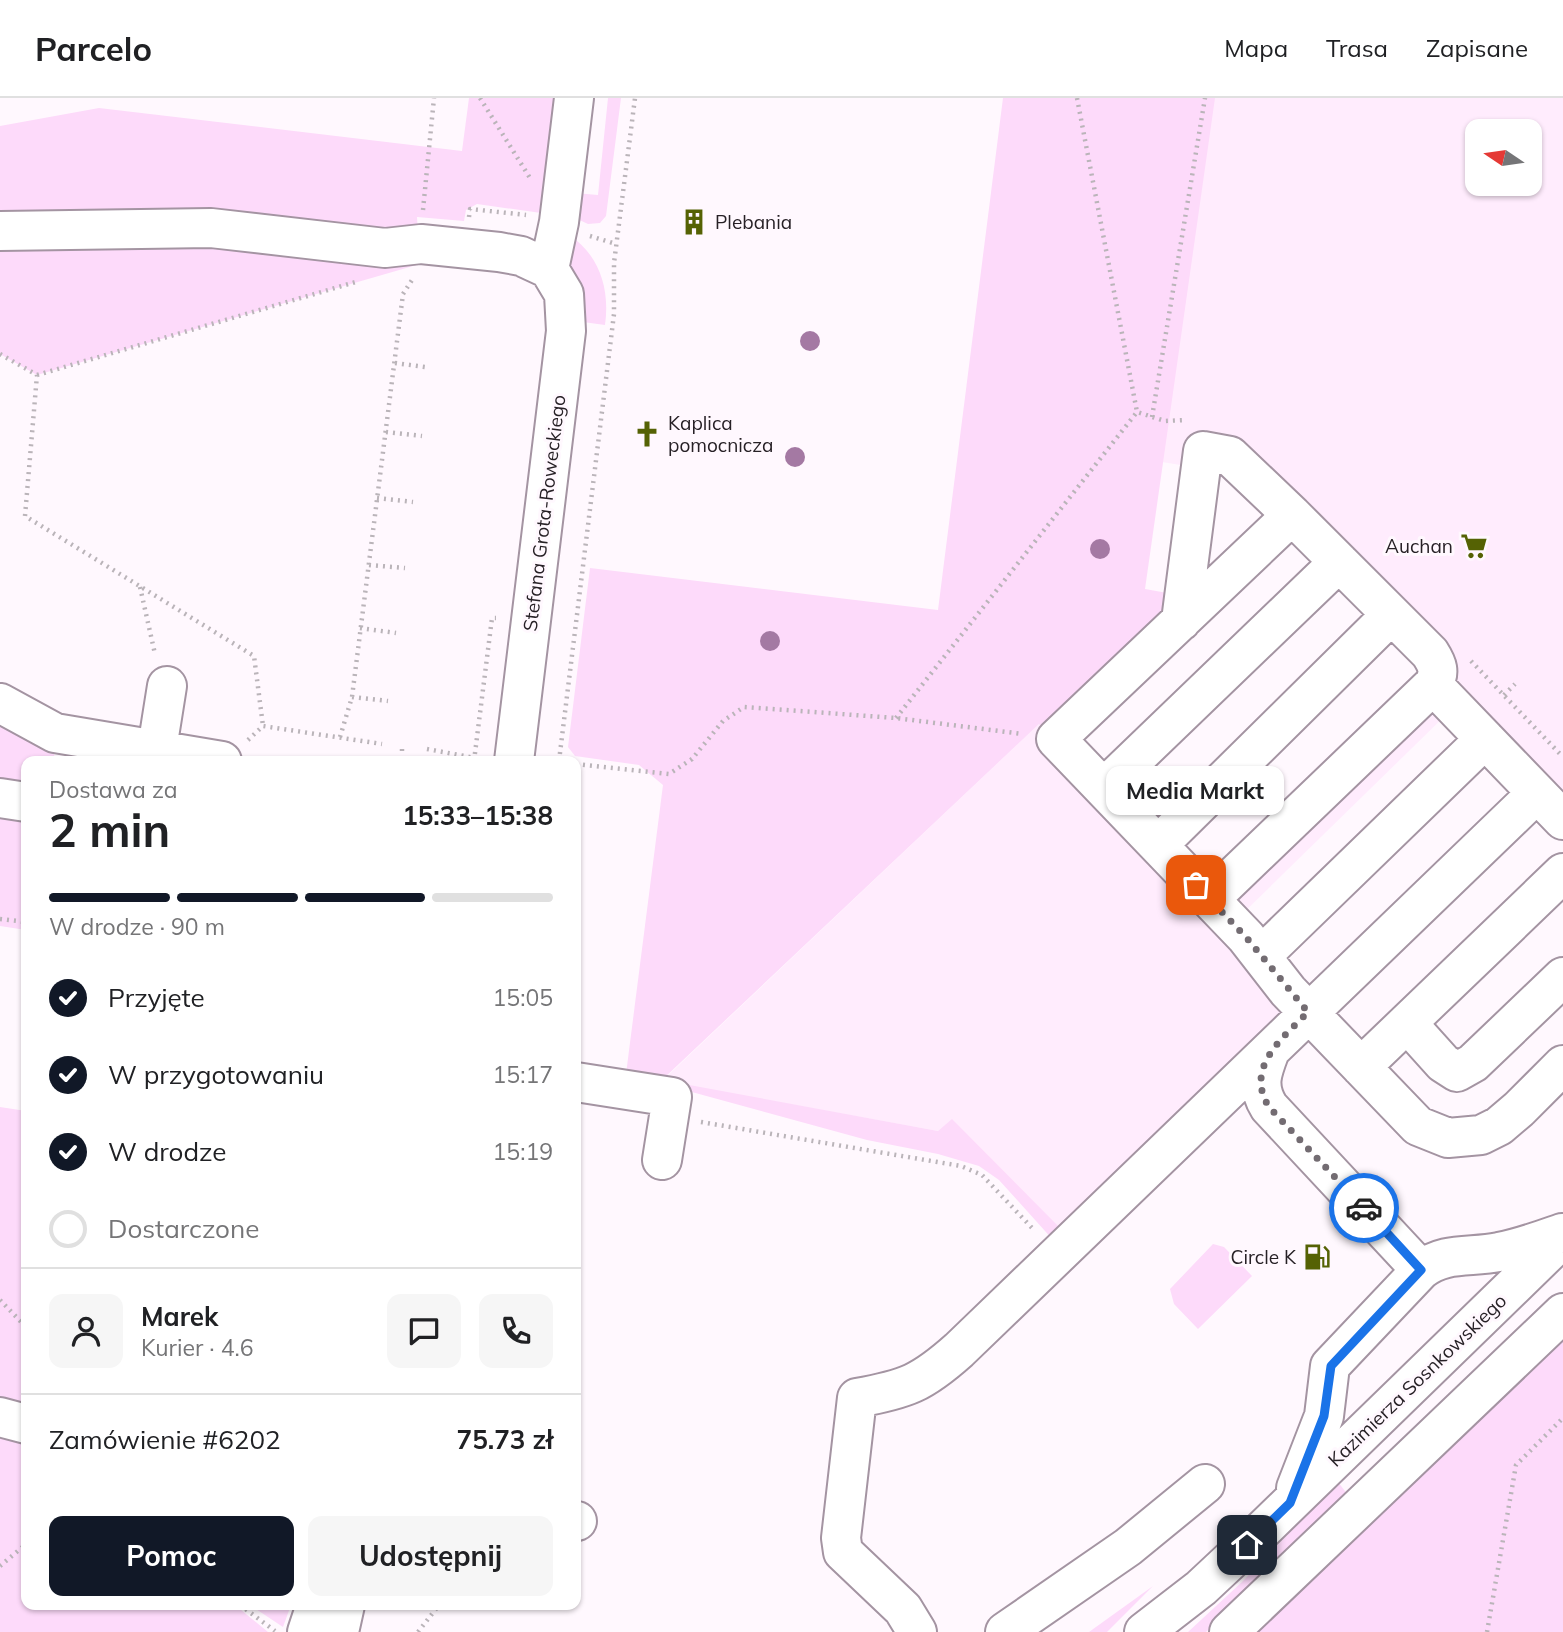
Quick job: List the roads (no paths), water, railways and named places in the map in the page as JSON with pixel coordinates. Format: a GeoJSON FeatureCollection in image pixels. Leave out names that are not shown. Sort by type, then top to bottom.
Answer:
{"type":"FeatureCollection","features":[{"type":"Feature","properties":{"kind":"street"},"geometry":{"type":"LineString","coordinates":[[0,231],[135,228],[247,230],[385,248],[421,244],[499,252],[521,256],[549,269],[559,222],[574,98]]}},
{"type":"Feature","properties":{"kind":"street","name":"Stefana Grota-Roweckiego"},"geometry":{"type":"LineString","coordinates":[[502,756],[566,331],[564,295],[549,269]]}},
{"type":"Feature","properties":{"kind":"street"},"geometry":{"type":"LineString","coordinates":[[1181,621],[1203,451],[1230,456],[1430,653],[1438,666],[1438,677],[1433,685],[1210,899]]}},
{"type":"Feature","properties":{"kind":"street"},"geometry":{"type":"LineString","coordinates":[[1292,515],[1056,739],[1210,899],[1308,1012],[1418,1126],[1448,1138],[1465,1138],[1499,1126],[1563,1065]]}},
{"type":"Feature","properties":{"kind":"street"},"geometry":{"type":"LineString","coordinates":[[1104,788],[1339,562]]}},
{"type":"Feature","properties":{"kind":"street"},"geometry":{"type":"LineString","coordinates":[[1158,845],[1391,615]]}},
{"type":"Feature","properties":{"kind":"street"},"geometry":{"type":"LineString","coordinates":[[917,1632],[903,1609],[843,1552],[841,1538],[857,1398],[908,1387],[930,1376],[1058,1256],[1308,1012],[1550,807],[1433,685]]}},
{"type":"Feature","properties":{"kind":"street"},"geometry":{"type":"LineString","coordinates":[[158,749],[167,686]]}},
{"type":"Feature","properties":{"kind":"street"},"geometry":{"type":"LineString","coordinates":[[0,703],[55,733],[158,749],[222,753]]}},
{"type":"Feature","properties":{"kind":"street"},"geometry":{"type":"LineString","coordinates":[[1261,956],[1485,739]]}},
{"type":"Feature","properties":{"kind":"street"},"geometry":{"type":"LineString","coordinates":[[0,798],[21,801]]}},
{"type":"Feature","properties":{"kind":"street"},"geometry":{"type":"LineString","coordinates":[[1361,1067],[1563,873]]}},
{"type":"Feature","properties":{"kind":"street"},"geometry":{"type":"LineString","coordinates":[[1407,1023],[1443,1063],[1457,1072],[1473,1063],[1563,977]]}},
{"type":"Feature","properties":{"kind":"street"},"geometry":{"type":"LineString","coordinates":[[1270,1051],[1260,1078],[1260,1093],[1269,1107],[1421,1270]]}},
{"type":"Feature","properties":{"kind":"street"},"geometry":{"type":"LineString","coordinates":[[581,1083],[672,1097],[662,1160]]}},
{"type":"Feature","properties":{"kind":"street"},"geometry":{"type":"LineString","coordinates":[[1290,1503],[1321,1426],[1331,1366],[1421,1270],[1434,1260],[1450,1255],[1500,1252],[1563,1235]]}},
{"type":"Feature","properties":{"kind":"street","name":"Kazimierza Sosnkowskiego"},"geometry":{"type":"LineString","coordinates":[[1144,1632],[1201,1588],[1563,1235]]}},
{"type":"Feature","properties":{"kind":"street"},"geometry":{"type":"LineString","coordinates":[[1229,1632],[1563,1312]]}},
{"type":"Feature","properties":{"kind":"street"},"geometry":{"type":"LineString","coordinates":[[0,1416],[21,1422]]}},
{"type":"Feature","properties":{"kind":"street"},"geometry":{"type":"LineString","coordinates":[[1005,1632],[1128,1547],[1205,1484]]}},
{"type":"Feature","properties":{"kind":"street"},"geometry":{"type":"LineString","coordinates":[[307,1632],[314,1610]]}},
{"type":"Feature","properties":{"kind":"street"},"geometry":{"type":"LineString","coordinates":[[339,1632],[344,1610]]}},
{"type":"Feature","properties":{"kind":"place","name":"Plebania"},"geometry":{"type":"Point","coordinates":[694,222]}},
{"type":"Feature","properties":{"kind":"place","name":"Kaplica pomocnicza"},"geometry":{"type":"Point","coordinates":[647,434]}},
{"type":"Feature","properties":{"kind":"place","name":"Auchan"},"geometry":{"type":"Point","coordinates":[1474,546]}},
{"type":"Feature","properties":{"kind":"place","name":"Media Markt"},"geometry":{"type":"Point","coordinates":[1196,885]}},
{"type":"Feature","properties":{"kind":"place","name":"Circle K"},"geometry":{"type":"Point","coordinates":[1317,1257]}}]}
